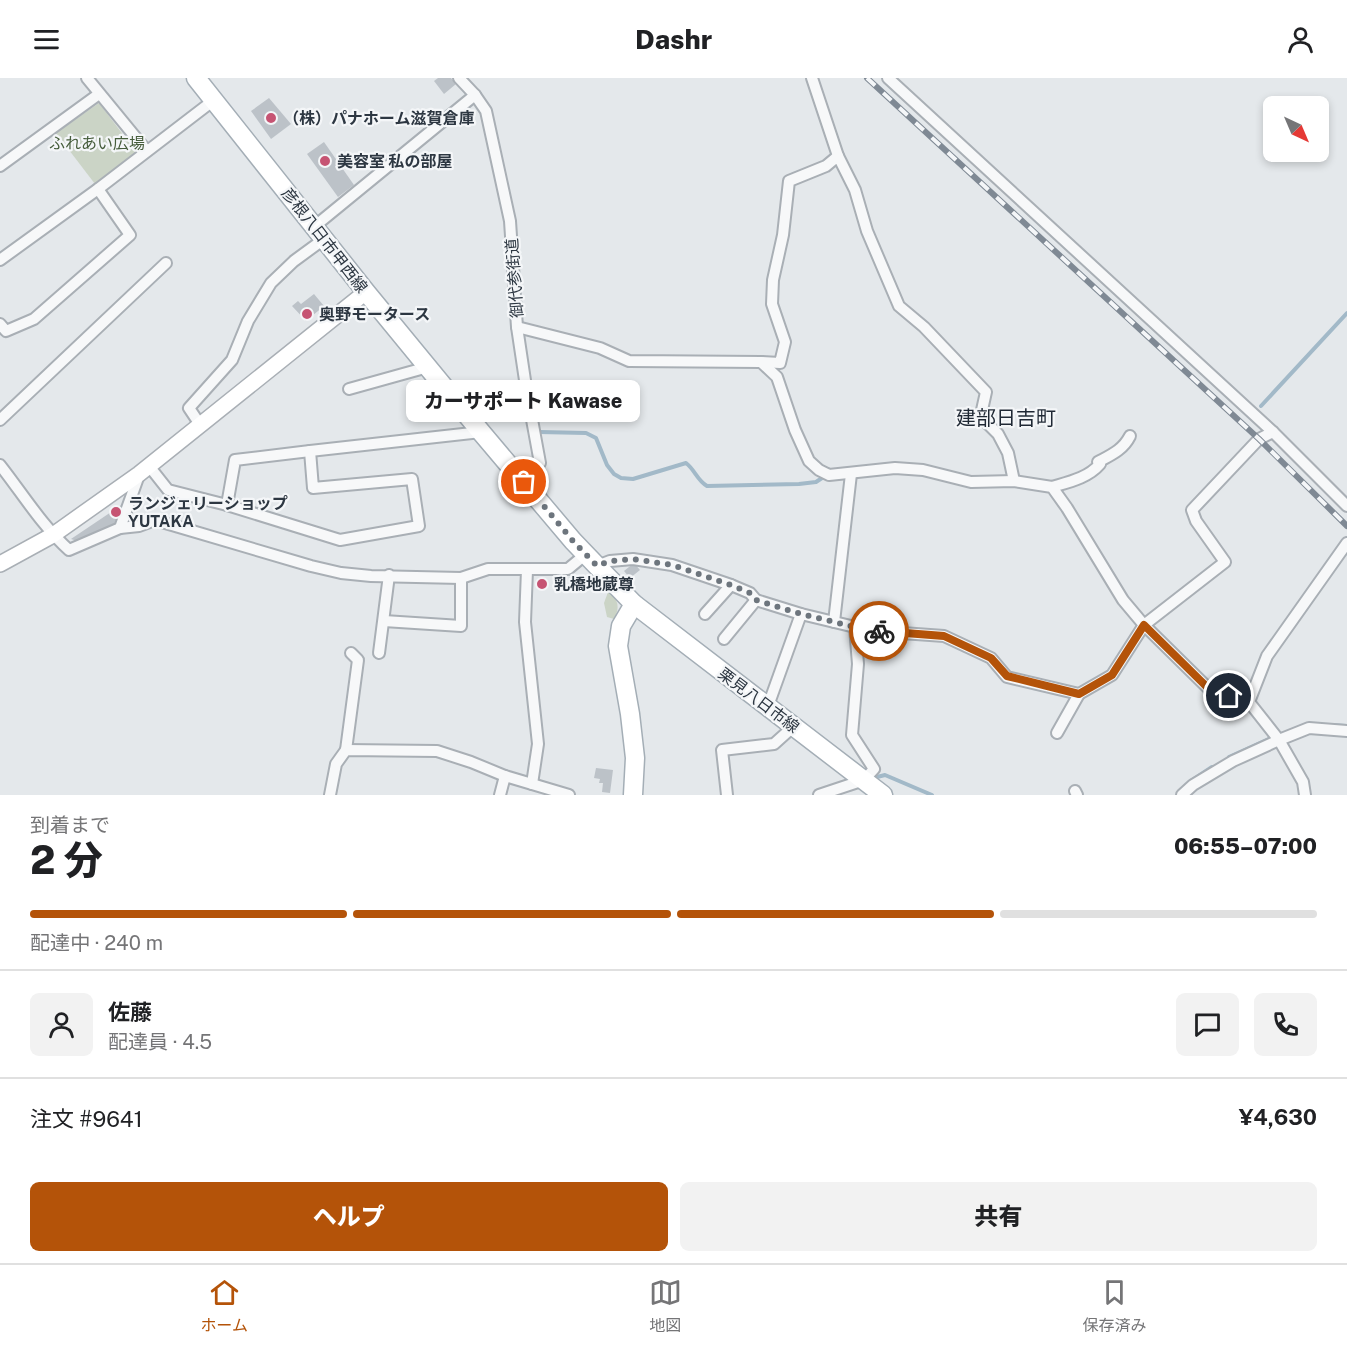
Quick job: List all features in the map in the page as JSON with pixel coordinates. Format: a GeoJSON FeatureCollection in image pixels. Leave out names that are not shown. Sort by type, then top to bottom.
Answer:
{"type":"FeatureCollection","features":[{"type":"Feature","properties":{"kind":"main road","name":"彦根八日市甲西線"},"geometry":{"type":"LineString","coordinates":[[196,78],[481,432],[592,560],[634,604]]}},
{"type":"Feature","properties":{"kind":"main road","name":"栗見八日市線"},"geometry":{"type":"LineString","coordinates":[[634,604],[884,795]]}},
{"type":"Feature","properties":{"kind":"main road"},"geometry":{"type":"LineString","coordinates":[[633,795],[635,758],[618,646],[621,626],[634,604]]}},
{"type":"Feature","properties":{"kind":"street"},"geometry":{"type":"LineString","coordinates":[[87,78],[146,150]]}},
{"type":"Feature","properties":{"kind":"street","name":"御代参街道"},"geometry":{"type":"LineString","coordinates":[[459,78],[486,111],[510,221],[517,327],[540,463],[524,482]]}},
{"type":"Feature","properties":{"kind":"street"},"geometry":{"type":"LineString","coordinates":[[812,78],[838,156],[855,190],[867,231],[899,306],[924,327],[986,392],[982,411],[985,421],[998,434],[1008,453],[1014,481]]}},
{"type":"Feature","properties":{"kind":"street"},"geometry":{"type":"LineString","coordinates":[[888,78],[1273,432],[1347,506]]}},
{"type":"Feature","properties":{"kind":"street"},"geometry":{"type":"LineString","coordinates":[[0,166],[99,94]]}},
{"type":"Feature","properties":{"kind":"street"},"geometry":{"type":"LineString","coordinates":[[201,426],[189,408],[232,360],[248,321],[271,283],[320,233],[475,95]]}},
{"type":"Feature","properties":{"kind":"street"},"geometry":{"type":"LineString","coordinates":[[0,260],[98,189],[214,100]]}},
{"type":"Feature","properties":{"kind":"street"},"geometry":{"type":"LineString","coordinates":[[517,327],[600,348],[629,361],[694,360],[780,363],[785,342],[772,304],[773,280],[783,235],[789,181],[826,166],[838,156]]}},
{"type":"Feature","properties":{"kind":"street"},"geometry":{"type":"LineString","coordinates":[[0,324],[6,332],[34,319],[130,235],[98,189]]}},
{"type":"Feature","properties":{"kind":"street"},"geometry":{"type":"LineString","coordinates":[[0,420],[166,263]]}},
{"type":"Feature","properties":{"kind":"street"},"geometry":{"type":"LineString","coordinates":[[0,564],[52,535],[144,470],[366,292]]}},
{"type":"Feature","properties":{"kind":"street"},"geometry":{"type":"LineString","coordinates":[[761,362],[777,377],[795,430],[809,461],[829,475],[895,468],[924,470],[971,482],[1014,481],[1052,487],[1095,471],[1100,465],[1098,462],[1120,449],[1130,436]]}},
{"type":"Feature","properties":{"kind":"street"},"geometry":{"type":"LineString","coordinates":[[349,389],[428,367]]}},
{"type":"Feature","properties":{"kind":"street"},"geometry":{"type":"LineString","coordinates":[[227,505],[236,460],[481,432]]}},
{"type":"Feature","properties":{"kind":"street"},"geometry":{"type":"LineString","coordinates":[[1057,733],[1079,694],[1112,675],[1144,625],[1225,562],[1196,521],[1192,510],[1259,439],[1273,432]]}},
{"type":"Feature","properties":{"kind":"street"},"geometry":{"type":"LineString","coordinates":[[144,470],[168,490],[227,505],[340,540],[419,526],[412,479],[313,488],[310,451]]}},
{"type":"Feature","properties":{"kind":"street"},"geometry":{"type":"LineString","coordinates":[[0,466],[41,517],[52,535],[69,550],[120,528],[139,526],[155,520],[341,573],[461,578],[488,569],[568,569],[592,560],[633,559],[672,565],[731,585],[750,593],[756,600],[801,614],[855,627],[944,636],[991,658],[1007,676],[1079,694]]}},
{"type":"Feature","properties":{"kind":"street"},"geometry":{"type":"LineString","coordinates":[[120,528],[144,470]]}},
{"type":"Feature","properties":{"kind":"street"},"geometry":{"type":"LineString","coordinates":[[834,622],[851,474]]}},
{"type":"Feature","properties":{"kind":"street"},"geometry":{"type":"LineString","coordinates":[[1052,487],[1123,600],[1144,625],[1209,689],[1249,702],[1279,740],[1303,782],[1305,795]]}},
{"type":"Feature","properties":{"kind":"street"},"geometry":{"type":"LineString","coordinates":[[1249,702],[1267,656],[1347,543]]}},
{"type":"Feature","properties":{"kind":"street"},"geometry":{"type":"LineString","coordinates":[[527,570],[525,622],[538,744],[532,784]]}},
{"type":"Feature","properties":{"kind":"street"},"geometry":{"type":"LineString","coordinates":[[379,653],[389,575]]}},
{"type":"Feature","properties":{"kind":"street"},"geometry":{"type":"LineString","coordinates":[[384,621],[461,626],[461,578]]}},
{"type":"Feature","properties":{"kind":"street"},"geometry":{"type":"LineString","coordinates":[[705,614],[731,585]]}},
{"type":"Feature","properties":{"kind":"street"},"geometry":{"type":"LineString","coordinates":[[724,639],[756,600]]}},
{"type":"Feature","properties":{"kind":"street"},"geometry":{"type":"LineString","coordinates":[[768,706],[801,614]]}},
{"type":"Feature","properties":{"kind":"street"},"geometry":{"type":"LineString","coordinates":[[819,795],[864,780],[874,769],[852,735],[858,664],[855,627]]}},
{"type":"Feature","properties":{"kind":"street"},"geometry":{"type":"LineString","coordinates":[[330,795],[336,764],[346,750],[358,660],[351,653]]}},
{"type":"Feature","properties":{"kind":"street"},"geometry":{"type":"LineString","coordinates":[[727,795],[722,750],[774,744],[794,726]]}},
{"type":"Feature","properties":{"kind":"street"},"geometry":{"type":"LineString","coordinates":[[1182,795],[1193,785],[1233,761],[1309,728],[1347,731]]}},
{"type":"Feature","properties":{"kind":"street"},"geometry":{"type":"LineString","coordinates":[[346,750],[437,751],[505,776],[569,795]]}},
{"type":"Feature","properties":{"kind":"street"},"geometry":{"type":"LineString","coordinates":[[500,795],[505,776]]}},
{"type":"Feature","properties":{"kind":"green space","name":"ふれあい広場"},"geometry":{"type":"Polygon","coordinates":[[[99,103],[137,153],[95,184],[56,133],[99,103]]]}},
{"type":"Feature","properties":{"kind":"green space"},"geometry":{"type":"Polygon","coordinates":[[[608,592],[617,604],[614,619],[607,617],[604,603],[608,592]]]}},
{"type":"Feature","properties":{"kind":"building"},"geometry":{"type":"Polygon","coordinates":[[[438,78],[451,78],[456,84],[444,94],[434,81],[438,78]]]}},
{"type":"Feature","properties":{"kind":"building","name":"（株）パナホーム滋賀倉庫"},"geometry":{"type":"Polygon","coordinates":[[[269,98],[291,124],[271,139],[251,111],[269,98]]]}},
{"type":"Feature","properties":{"kind":"building"},"geometry":{"type":"Polygon","coordinates":[[[324,142],[354,185],[338,197],[307,154],[324,142]]]}},
{"type":"Feature","properties":{"kind":"building","name":"奥野モータース"},"geometry":{"type":"Polygon","coordinates":[[[314,294],[324,306],[306,321],[292,306],[298,301],[301,304],[314,294]]]}},
{"type":"Feature","properties":{"kind":"building","name":"ランジェリーショップ YUTAKA"},"geometry":{"type":"Polygon","coordinates":[[[129,500],[115,525],[77,541],[71,539],[129,500]]]}},
{"type":"Feature","properties":{"kind":"building","name":"乳橋地蔵尊"},"geometry":{"type":"Polygon","coordinates":[[[634,563],[640,570],[630,578],[624,571],[634,563]]]}},
{"type":"Feature","properties":{"kind":"building"},"geometry":{"type":"Polygon","coordinates":[[[596,768],[613,770],[610,793],[602,792],[603,783],[599,783],[600,779],[594,778],[596,768]]]}},
{"type":"Feature","properties":{"kind":"waterway"},"geometry":{"type":"LineString","coordinates":[[1261,406],[1347,313]]}},
{"type":"Feature","properties":{"kind":"waterway"},"geometry":{"type":"LineString","coordinates":[[539,432],[586,433],[596,438],[607,465],[614,474],[621,478],[633,479],[686,463],[707,486],[799,484],[816,482],[825,476]]}},
{"type":"Feature","properties":{"kind":"waterway"},"geometry":{"type":"LineString","coordinates":[[1330,725],[1347,726]]}},
{"type":"Feature","properties":{"kind":"waterway"},"geometry":{"type":"LineString","coordinates":[[1229,757],[1271,738]]}},
{"type":"Feature","properties":{"kind":"waterway"},"geometry":{"type":"LineString","coordinates":[[1191,781],[1212,767]]}},
{"type":"Feature","properties":{"kind":"waterway"},"geometry":{"type":"LineString","coordinates":[[877,777],[885,775],[932,795]]}},
{"type":"Feature","properties":{"kind":"railway"},"geometry":{"type":"LineString","coordinates":[[867,78],[1259,439],[1347,526]]}},
{"type":"Feature","properties":{"kind":"way so far"},"geometry":{"type":"LineString","coordinates":[[524,482],[597,566],[610,561],[633,559],[672,565],[731,585],[750,593],[756,600],[801,614],[879,631]]}},
{"type":"Feature","properties":{"kind":"place","name":"（株）パナホーム滋賀倉庫"},"geometry":{"type":"Point","coordinates":[271,118]}},
{"type":"Feature","properties":{"kind":"place","name":"美容室 私の部屋"},"geometry":{"type":"Point","coordinates":[325,161]}},
{"type":"Feature","properties":{"kind":"place","name":"奥野モータース"},"geometry":{"type":"Point","coordinates":[307,314]}},
{"type":"Feature","properties":{"kind":"place","name":"カーサポート Kawase"},"geometry":{"type":"Point","coordinates":[524,482]}},
{"type":"Feature","properties":{"kind":"place","name":"ランジェリーショップ YUTAKA"},"geometry":{"type":"Point","coordinates":[116,512]}},
{"type":"Feature","properties":{"kind":"place","name":"乳橋地蔵尊"},"geometry":{"type":"Point","coordinates":[542,584]}},
{"type":"Feature","properties":{"kind":"district","name":"建部日吉町"},"geometry":{"type":"Point","coordinates":[1006,418]}},
{"type":"Feature","properties":{"kind":"route"},"geometry":{"type":"LineString","coordinates":[[879,631],[944,636],[991,658],[1007,676],[1079,694],[1112,675],[1144,625],[1209,689],[1229,696]]}}]}
